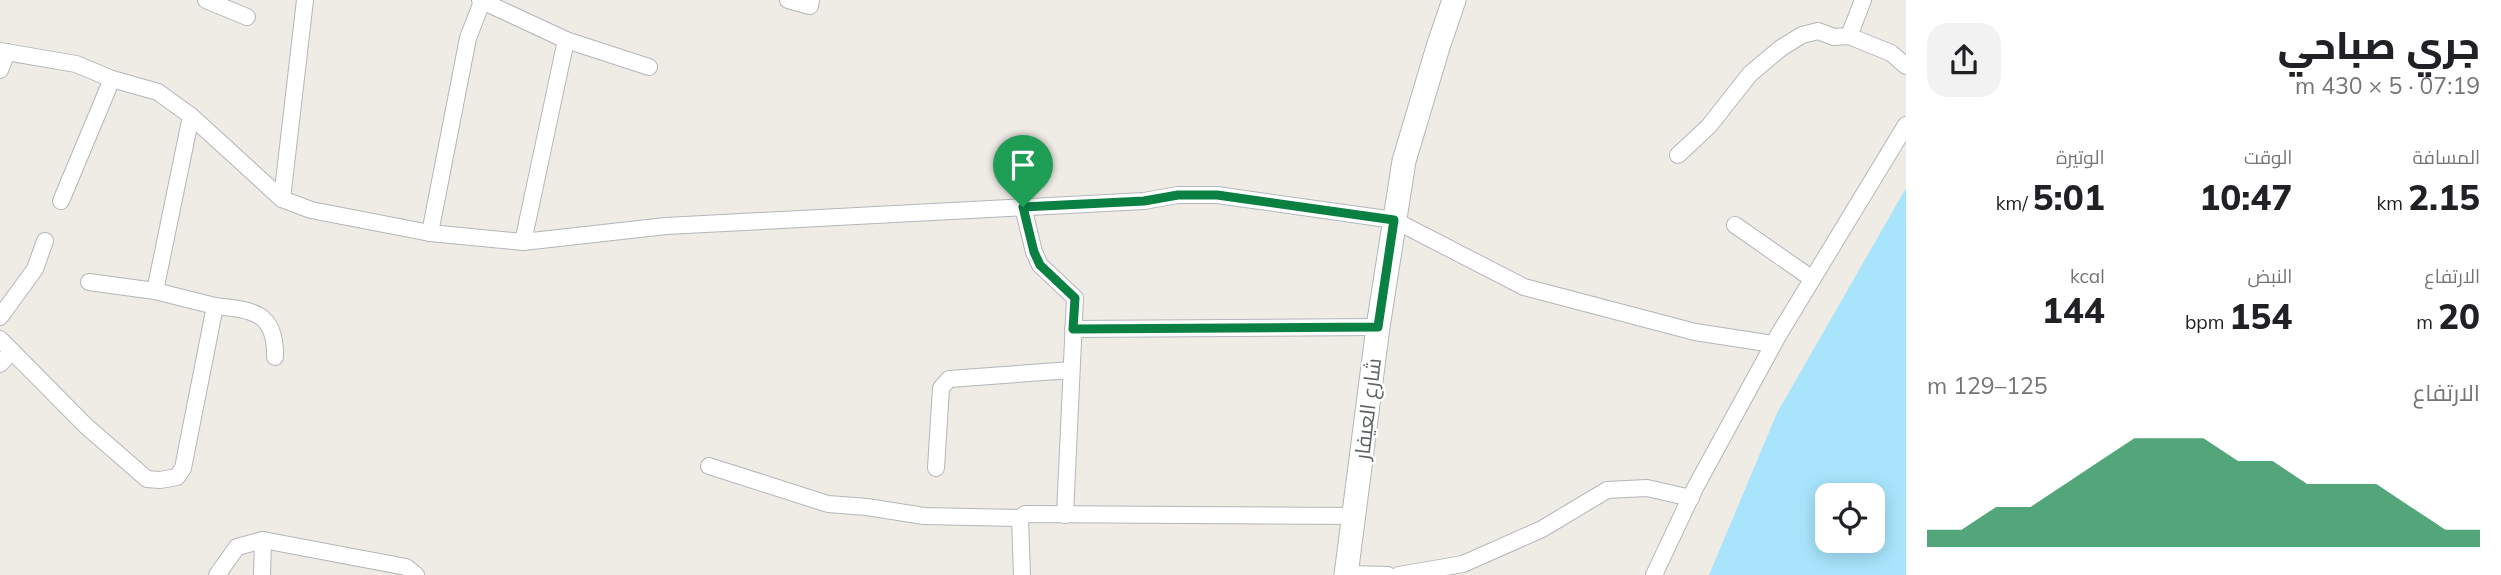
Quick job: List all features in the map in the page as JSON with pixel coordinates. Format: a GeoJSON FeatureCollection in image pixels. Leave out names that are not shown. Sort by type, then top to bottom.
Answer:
{"type":"FeatureCollection","features":[{"type":"Feature","properties":{"kind":"main road","name":"شارع العيفار"},"geometry":{"type":"LineString","coordinates":[[1346,575],[1378,327],[1405,161],[1416,116],[1454,0]]}},
{"type":"Feature","properties":{"kind":"street"},"geometry":{"type":"LineString","coordinates":[[206,0],[247,18]]}},
{"type":"Feature","properties":{"kind":"street"},"geometry":{"type":"LineString","coordinates":[[282,199],[305,0]]}},
{"type":"Feature","properties":{"kind":"street"},"geometry":{"type":"LineString","coordinates":[[789,0],[810,6],[810,0]]}},
{"type":"Feature","properties":{"kind":"street"},"geometry":{"type":"LineString","coordinates":[[1849,36],[1863,0]]}},
{"type":"Feature","properties":{"kind":"street"},"geometry":{"type":"LineString","coordinates":[[430,233],[468,38],[481,1],[566,40],[649,67]]}},
{"type":"Feature","properties":{"kind":"street"},"geometry":{"type":"LineString","coordinates":[[1678,155],[1709,126],[1749,74],[1802,35],[1818,31],[1834,37],[1849,36],[1891,53],[1906,66]]}},
{"type":"Feature","properties":{"kind":"street"},"geometry":{"type":"LineString","coordinates":[[523,242],[566,40]]}},
{"type":"Feature","properties":{"kind":"street"},"geometry":{"type":"LineString","coordinates":[[0,70],[4,51],[76,64],[112,79],[158,92],[191,116],[282,199],[311,210],[430,233],[523,242],[666,226],[1144,201],[1178,195],[1217,195],[1394,220],[1524,287],[1695,332],[1773,344]]}},
{"type":"Feature","properties":{"kind":"street"},"geometry":{"type":"LineString","coordinates":[[61,201],[112,79]]}},
{"type":"Feature","properties":{"kind":"street"},"geometry":{"type":"LineString","coordinates":[[155,291],[191,116]]}},
{"type":"Feature","properties":{"kind":"street"},"geometry":{"type":"LineString","coordinates":[[1654,575],[1691,498],[1773,344],[1906,125]]}},
{"type":"Feature","properties":{"kind":"street"},"geometry":{"type":"LineString","coordinates":[[1023,207],[1034,252],[1040,265],[1075,298],[1065,515]]}},
{"type":"Feature","properties":{"kind":"street"},"geometry":{"type":"LineString","coordinates":[[1735,225],[1811,278]]}},
{"type":"Feature","properties":{"kind":"street"},"geometry":{"type":"LineString","coordinates":[[0,317],[35,269],[45,241]]}},
{"type":"Feature","properties":{"kind":"street"},"geometry":{"type":"LineString","coordinates":[[89,282],[155,291],[215,306],[238,308],[266,319],[271,326],[275,357]]}},
{"type":"Feature","properties":{"kind":"street"},"geometry":{"type":"LineString","coordinates":[[0,364],[6,345],[86,426],[147,479],[177,477],[183,468],[215,306]]}},
{"type":"Feature","properties":{"kind":"street"},"geometry":{"type":"LineString","coordinates":[[1073,329],[1378,327]]}},
{"type":"Feature","properties":{"kind":"street"},"geometry":{"type":"LineString","coordinates":[[936,468],[941,388],[949,379],[1072,370]]}},
{"type":"Feature","properties":{"kind":"street"},"geometry":{"type":"LineString","coordinates":[[709,466],[828,504],[905,511],[924,516],[1355,516]]}},
{"type":"Feature","properties":{"kind":"street"},"geometry":{"type":"LineString","coordinates":[[1399,575],[1463,564],[1542,529],[1607,490],[1647,488],[1691,498]]}},
{"type":"Feature","properties":{"kind":"street"},"geometry":{"type":"LineString","coordinates":[[1020,518],[1021,575]]}},
{"type":"Feature","properties":{"kind":"street"},"geometry":{"type":"LineString","coordinates":[[262,575],[263,540]]}},
{"type":"Feature","properties":{"kind":"street"},"geometry":{"type":"LineString","coordinates":[[217,575],[237,547],[263,540],[368,568],[406,568],[416,575]]}},
{"type":"Feature","properties":{"kind":"street"},"geometry":{"type":"LineString","coordinates":[[1346,575],[1388,575]]}},
{"type":"Feature","properties":{"kind":"water"},"geometry":{"type":"Polygon","coordinates":[[[1906,188],[1906,575],[1709,575],[1777,413],[1906,188]]]}},
{"type":"Feature","properties":{"kind":"route"},"geometry":{"type":"LineString","coordinates":[[1178,195],[1217,195],[1394,220],[1378,327],[1073,329],[1075,298],[1040,265],[1034,252],[1023,207],[1144,201],[1178,195]]}}]}
